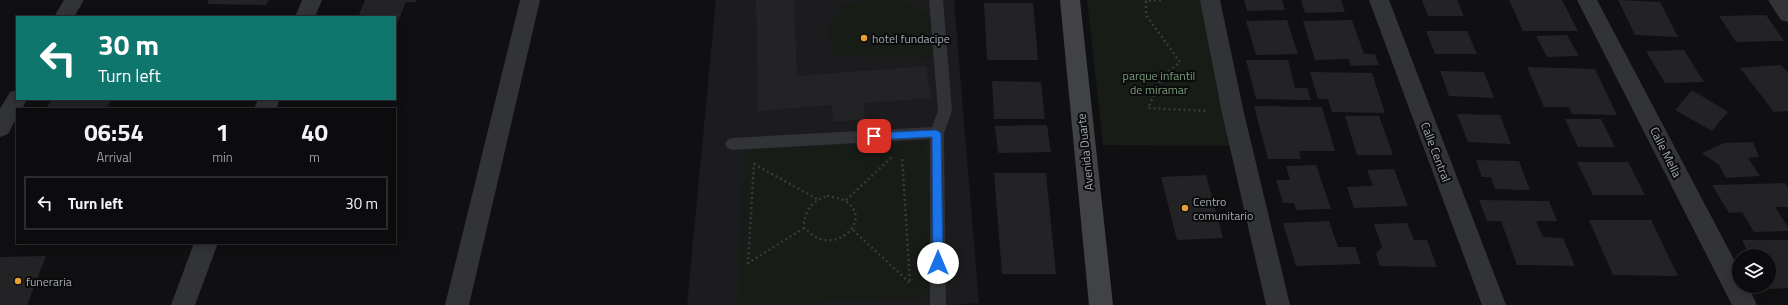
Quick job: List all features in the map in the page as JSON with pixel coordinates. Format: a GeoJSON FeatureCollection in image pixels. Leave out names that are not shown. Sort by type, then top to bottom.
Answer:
{"type":"FeatureCollection","features":[{"type":"Feature","properties":{"kind":"main road","name":"Avenida Duarte"},"geometry":{"type":"LineString","coordinates":[[1070,0],[1101,305]]}},
{"type":"Feature","properties":{"kind":"street"},"geometry":{"type":"LineString","coordinates":[[65,16],[74,0]]}},
{"type":"Feature","properties":{"kind":"street"},"geometry":{"type":"LineString","coordinates":[[305,16],[312,0]]}},
{"type":"Feature","properties":{"kind":"street"},"geometry":{"type":"LineString","coordinates":[[457,305],[530,0]]}},
{"type":"Feature","properties":{"kind":"street"},"geometry":{"type":"LineString","coordinates":[[1210,0],[1233,113],[1278,305]]}},
{"type":"Feature","properties":{"kind":"street","name":"Calle Central"},"geometry":{"type":"LineString","coordinates":[[1379,0],[1494,305]]}},
{"type":"Feature","properties":{"kind":"street","name":"Calle Mella"},"geometry":{"type":"LineString","coordinates":[[1587,0],[1745,305]]}},
{"type":"Feature","properties":{"kind":"street"},"geometry":{"type":"LineString","coordinates":[[1778,0],[1788,15]]}},
{"type":"Feature","properties":{"kind":"street"},"geometry":{"type":"LineString","coordinates":[[0,128],[16,100]]}},
{"type":"Feature","properties":{"kind":"street"},"geometry":{"type":"LineString","coordinates":[[183,305],[196,266],[206,244]]}},
{"type":"Feature","properties":{"kind":"lane"},"geometry":{"type":"LineString","coordinates":[[936,0],[945,111],[936,133],[938,305]]}},
{"type":"Feature","properties":{"kind":"lane"},"geometry":{"type":"LineString","coordinates":[[732,144],[936,133]]}},
{"type":"Feature","properties":{"kind":"path"},"geometry":{"type":"LineString","coordinates":[[1161,0],[1145,0],[1146,14],[1180,62],[1162,77],[1148,108],[1233,113]]}},
{"type":"Feature","properties":{"kind":"path"},"geometry":{"type":"LineString","coordinates":[[846,200],[896,152]]}},
{"type":"Feature","properties":{"kind":"path"},"geometry":{"type":"LineString","coordinates":[[853,230],[910,283],[902,154]]}},
{"type":"Feature","properties":{"kind":"path"},"geometry":{"type":"LineString","coordinates":[[804,228],[748,263],[754,164],[817,199]]}},
{"type":"Feature","properties":{"kind":"path"},"geometry":{"type":"LineString","coordinates":[[827,196],[838,196],[846,200],[853,206],[856,214],[853,230],[843,238],[831,242],[821,240],[804,228],[805,213],[810,205],[817,199],[827,196]]}},
{"type":"Feature","properties":{"kind":"shaded area"},"geometry":{"type":"Polygon","coordinates":[[[716,0],[954,0],[979,303],[951,305],[687,305],[716,0]]]}},
{"type":"Feature","properties":{"kind":"green space"},"geometry":{"type":"Polygon","coordinates":[[[874,0],[902,0],[927,14],[932,23],[936,50],[929,58],[833,54],[828,28],[844,4],[874,0]]]}},
{"type":"Feature","properties":{"kind":"green space","name":"parque infantil de miramar"},"geometry":{"type":"Polygon","coordinates":[[[1087,0],[1205,0],[1238,146],[1103,145],[1087,0]]]}},
{"type":"Feature","properties":{"kind":"green space"},"geometry":{"type":"Polygon","coordinates":[[[925,142],[938,297],[738,305],[744,150],[925,142]]]}},
{"type":"Feature","properties":{"kind":"building"},"geometry":{"type":"Polygon","coordinates":[[[209,0],[269,0],[266,5],[207,4],[209,0]]]}},
{"type":"Feature","properties":{"kind":"building"},"geometry":{"type":"Polygon","coordinates":[[[365,0],[417,0],[416,2],[406,2],[396,26],[396,16],[358,16],[365,0]]]}},
{"type":"Feature","properties":{"kind":"building"},"geometry":{"type":"Polygon","coordinates":[[[756,0],[794,0],[797,76],[926,66],[931,98],[864,103],[865,119],[833,122],[832,105],[758,111],[756,0]]]}},
{"type":"Feature","properties":{"kind":"building"},"geometry":{"type":"Polygon","coordinates":[[[1244,0],[1282,0],[1285,10],[1247,11],[1244,0]]]}},
{"type":"Feature","properties":{"kind":"building"},"geometry":{"type":"Polygon","coordinates":[[[1301,0],[1341,0],[1345,12],[1305,13],[1301,0]]]}},
{"type":"Feature","properties":{"kind":"building"},"geometry":{"type":"Polygon","coordinates":[[[1422,0],[1457,0],[1464,16],[1428,16],[1422,0]]]}},
{"type":"Feature","properties":{"kind":"building"},"geometry":{"type":"Polygon","coordinates":[[[1509,0],[1562,0],[1578,31],[1523,31],[1509,0]]]}},
{"type":"Feature","properties":{"kind":"building"},"geometry":{"type":"Polygon","coordinates":[[[1618,0],[1660,2],[1678,37],[1635,35],[1618,0]]]}},
{"type":"Feature","properties":{"kind":"building"},"geometry":{"type":"Polygon","coordinates":[[[984,3],[1033,3],[1038,60],[987,60],[984,3]]]}},
{"type":"Feature","properties":{"kind":"building"},"geometry":{"type":"Polygon","coordinates":[[[1766,15],[1784,41],[1736,42],[1719,16],[1766,15]]]}},
{"type":"Feature","properties":{"kind":"building"},"geometry":{"type":"Polygon","coordinates":[[[1287,20],[1298,54],[1256,55],[1246,21],[1287,20]]]}},
{"type":"Feature","properties":{"kind":"building"},"geometry":{"type":"Polygon","coordinates":[[[1352,20],[1364,54],[1375,54],[1379,65],[1351,66],[1348,59],[1315,60],[1303,21],[1352,20]]]}},
{"type":"Feature","properties":{"kind":"building"},"geometry":{"type":"Polygon","coordinates":[[[1426,31],[1467,31],[1477,54],[1435,54],[1426,31]]]}},
{"type":"Feature","properties":{"kind":"building"},"geometry":{"type":"Polygon","coordinates":[[[1567,35],[1579,56],[1547,57],[1536,36],[1567,35]]]}},
{"type":"Feature","properties":{"kind":"building"},"geometry":{"type":"Polygon","coordinates":[[[1684,50],[1704,82],[1665,83],[1646,51],[1684,50]]]}},
{"type":"Feature","properties":{"kind":"building"},"geometry":{"type":"Polygon","coordinates":[[[1246,60],[1288,60],[1295,88],[1307,88],[1311,100],[1256,99],[1246,60]]]}},
{"type":"Feature","properties":{"kind":"building"},"geometry":{"type":"Polygon","coordinates":[[[1781,65],[1788,73],[1788,111],[1774,112],[1740,68],[1781,65]]]}},
{"type":"Feature","properties":{"kind":"building"},"geometry":{"type":"Polygon","coordinates":[[[1527,67],[1595,69],[1617,115],[1572,114],[1569,107],[1544,107],[1527,67]]]}},
{"type":"Feature","properties":{"kind":"building"},"geometry":{"type":"Polygon","coordinates":[[[1440,71],[1484,72],[1494,98],[1449,96],[1440,71]]]}},
{"type":"Feature","properties":{"kind":"building"},"geometry":{"type":"Polygon","coordinates":[[[1310,72],[1372,73],[1385,113],[1332,112],[1328,99],[1318,99],[1310,72]]]}},
{"type":"Feature","properties":{"kind":"building"},"geometry":{"type":"Polygon","coordinates":[[[992,81],[1041,82],[1045,119],[994,119],[992,81]]]}},
{"type":"Feature","properties":{"kind":"building"},"geometry":{"type":"Polygon","coordinates":[[[1692,90],[1728,112],[1712,131],[1675,110],[1692,90]]]}},
{"type":"Feature","properties":{"kind":"building"},"geometry":{"type":"Polygon","coordinates":[[[51,100],[111,100],[107,108],[47,108],[51,100]]]}},
{"type":"Feature","properties":{"kind":"building"},"geometry":{"type":"Polygon","coordinates":[[[1254,106],[1322,107],[1335,151],[1299,151],[1301,159],[1268,159],[1254,106]]]}},
{"type":"Feature","properties":{"kind":"building"},"geometry":{"type":"Polygon","coordinates":[[[1457,114],[1500,115],[1511,144],[1468,142],[1457,114]]]}},
{"type":"Feature","properties":{"kind":"building"},"geometry":{"type":"Polygon","coordinates":[[[1345,116],[1379,116],[1393,155],[1357,155],[1345,116]]]}},
{"type":"Feature","properties":{"kind":"building"},"geometry":{"type":"Polygon","coordinates":[[[1565,119],[1601,119],[1615,147],[1578,147],[1565,119]]]}},
{"type":"Feature","properties":{"kind":"building"},"geometry":{"type":"Polygon","coordinates":[[[1047,125],[1051,152],[998,153],[995,126],[1047,125]]]}},
{"type":"Feature","properties":{"kind":"building"},"geometry":{"type":"Polygon","coordinates":[[[1753,142],[1759,157],[1748,158],[1760,176],[1726,178],[1719,165],[1702,153],[1724,143],[1753,142]]]}},
{"type":"Feature","properties":{"kind":"building"},"geometry":{"type":"Polygon","coordinates":[[[1476,160],[1519,161],[1530,190],[1495,189],[1491,177],[1482,177],[1476,160]]]}},
{"type":"Feature","properties":{"kind":"building"},"geometry":{"type":"Polygon","coordinates":[[[1577,162],[1628,162],[1645,195],[1593,195],[1577,162]]]}},
{"type":"Feature","properties":{"kind":"building"},"geometry":{"type":"Polygon","coordinates":[[[1316,165],[1331,209],[1296,210],[1294,203],[1283,203],[1276,180],[1290,180],[1286,166],[1316,165]]]}},
{"type":"Feature","properties":{"kind":"building"},"geometry":{"type":"Polygon","coordinates":[[[1394,169],[1408,206],[1354,208],[1347,187],[1373,186],[1367,170],[1394,169]]]}},
{"type":"Feature","properties":{"kind":"building"},"geometry":{"type":"Polygon","coordinates":[[[994,173],[1046,173],[1056,274],[1002,274],[994,173]]]}},
{"type":"Feature","properties":{"kind":"building"},"geometry":{"type":"Polygon","coordinates":[[[1206,175],[1223,238],[1177,240],[1161,177],[1206,175]]]}},
{"type":"Feature","properties":{"kind":"building"},"geometry":{"type":"Polygon","coordinates":[[[1785,183],[1788,187],[1788,207],[1775,207],[1788,227],[1788,231],[1754,232],[1742,212],[1729,213],[1712,185],[1785,183]]]}},
{"type":"Feature","properties":{"kind":"building"},"geometry":{"type":"Polygon","coordinates":[[[1479,200],[1549,201],[1557,221],[1536,221],[1543,237],[1563,238],[1575,266],[1517,265],[1501,221],[1487,221],[1479,200]]]}},
{"type":"Feature","properties":{"kind":"building"},"geometry":{"type":"Polygon","coordinates":[[[1589,220],[1651,220],[1678,276],[1613,275],[1589,220]]]}},
{"type":"Feature","properties":{"kind":"building"},"geometry":{"type":"Polygon","coordinates":[[[1329,221],[1338,247],[1355,247],[1361,264],[1296,266],[1283,223],[1329,221]]]}},
{"type":"Feature","properties":{"kind":"building"},"geometry":{"type":"Polygon","coordinates":[[[1407,223],[1414,240],[1427,240],[1437,267],[1380,266],[1376,254],[1382,247],[1374,224],[1407,223]]]}},
{"type":"Feature","properties":{"kind":"building"},"geometry":{"type":"Polygon","coordinates":[[[1742,240],[1788,240],[1788,288],[1776,289],[1776,249],[1746,249],[1742,240]]]}},
{"type":"Feature","properties":{"kind":"building","name":"funeraria"},"geometry":{"type":"Polygon","coordinates":[[[46,256],[27,305],[0,305],[0,257],[46,256]]]}},
{"type":"Feature","properties":{"kind":"place","name":"hotel fundacipe"},"geometry":{"type":"Point","coordinates":[864,38]}},
{"type":"Feature","properties":{"kind":"place","name":"Centro comunitario"},"geometry":{"type":"Point","coordinates":[1185,208]}},
{"type":"Feature","properties":{"kind":"place","name":"funeraria"},"geometry":{"type":"Point","coordinates":[18,281]}},
{"type":"Feature","properties":{"kind":"route"},"geometry":{"type":"LineString","coordinates":[[874,136],[936,133],[938,263]]}}]}
